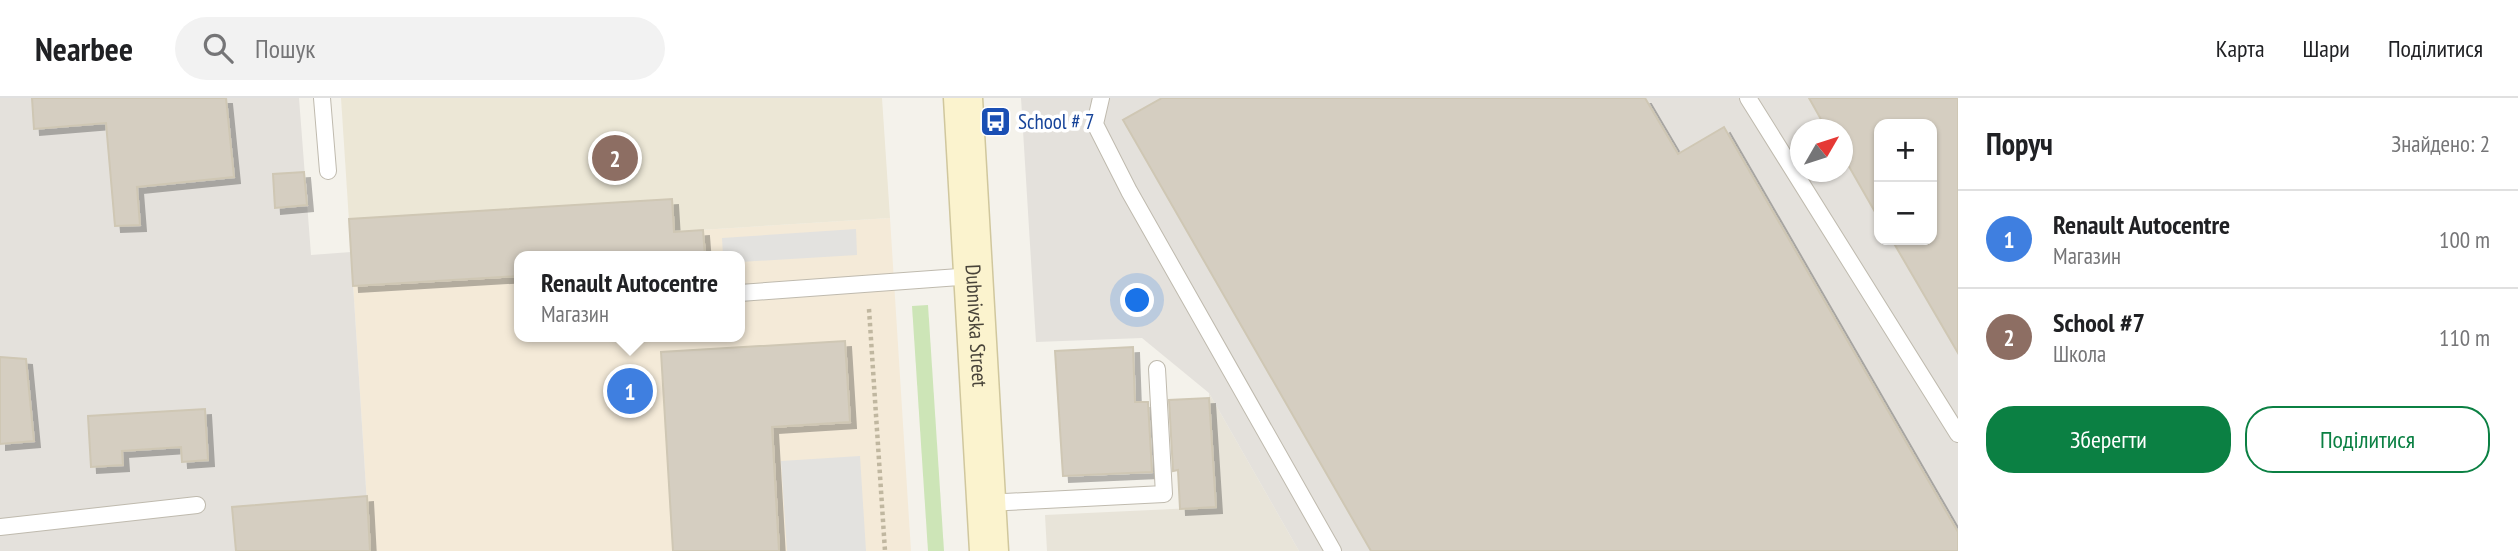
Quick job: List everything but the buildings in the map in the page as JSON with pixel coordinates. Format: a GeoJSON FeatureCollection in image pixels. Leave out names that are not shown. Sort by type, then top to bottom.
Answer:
{"type":"FeatureCollection","features":[{"type":"Feature","properties":{"kind":"main road","name":"Dubnivska Street"},"geometry":{"type":"LineString","coordinates":[[963,98],[989,551]]}},
{"type":"Feature","properties":{"kind":"lane"},"geometry":{"type":"LineString","coordinates":[[322,98],[328,172]]}},
{"type":"Feature","properties":{"kind":"lane"},"geometry":{"type":"LineString","coordinates":[[1101,98],[1095,124],[1129,191],[1333,551]]}},
{"type":"Feature","properties":{"kind":"lane"},"geometry":{"type":"LineString","coordinates":[[1748,98],[1958,434]]}},
{"type":"Feature","properties":{"kind":"lane"},"geometry":{"type":"LineString","coordinates":[[745,293],[973,276]]}},
{"type":"Feature","properties":{"kind":"lane"},"geometry":{"type":"LineString","coordinates":[[986,503],[1164,494],[1157,369]]}},
{"type":"Feature","properties":{"kind":"lane"},"geometry":{"type":"LineString","coordinates":[[0,527],[197,505]]}},
{"type":"Feature","properties":{"kind":"path"},"geometry":{"type":"LineString","coordinates":[[867,284],[885,551]]}},
{"type":"Feature","properties":{"kind":"shaded area"},"geometry":{"type":"Polygon","coordinates":[[[0,98],[299,98],[311,255],[351,252],[370,551],[0,551],[0,98]]]}},
{"type":"Feature","properties":{"kind":"shaded area"},"geometry":{"type":"Polygon","coordinates":[[[341,98],[882,98],[890,218],[351,252],[341,98]]]}},
{"type":"Feature","properties":{"kind":"shaded area"},"geometry":{"type":"Polygon","coordinates":[[[1021,98],[1958,98],[1958,551],[1299,551],[1209,393],[1142,338],[1036,342],[1021,98]]]}},
{"type":"Feature","properties":{"kind":"shaded area"},"geometry":{"type":"Polygon","coordinates":[[[890,218],[911,551],[370,551],[351,252],[890,218]]]}},
{"type":"Feature","properties":{"kind":"shaded area"},"geometry":{"type":"Polygon","coordinates":[[[856,229],[857,255],[745,262],[745,251],[723,251],[722,238],[856,229]]]}},
{"type":"Feature","properties":{"kind":"shaded area"},"geometry":{"type":"Polygon","coordinates":[[[1209,393],[1299,551],[1047,551],[1045,515],[1215,507],[1209,393]]]}},
{"type":"Feature","properties":{"kind":"shaded area"},"geometry":{"type":"Polygon","coordinates":[[[860,456],[866,551],[787,551],[781,461],[860,456]]]}},
{"type":"Feature","properties":{"kind":"green space"},"geometry":{"type":"Polygon","coordinates":[[[928,305],[944,551],[928,551],[912,306],[928,305]]]}},
{"type":"Feature","properties":{"kind":"place","name":"School # 7"},"geometry":{"type":"Point","coordinates":[995,122]}},
{"type":"Feature","properties":{"kind":"place","name":"School #7"},"geometry":{"type":"Point","coordinates":[615,158]}},
{"type":"Feature","properties":{"kind":"place","name":"Renault Autocentre"},"geometry":{"type":"Point","coordinates":[630,391]}}]}
